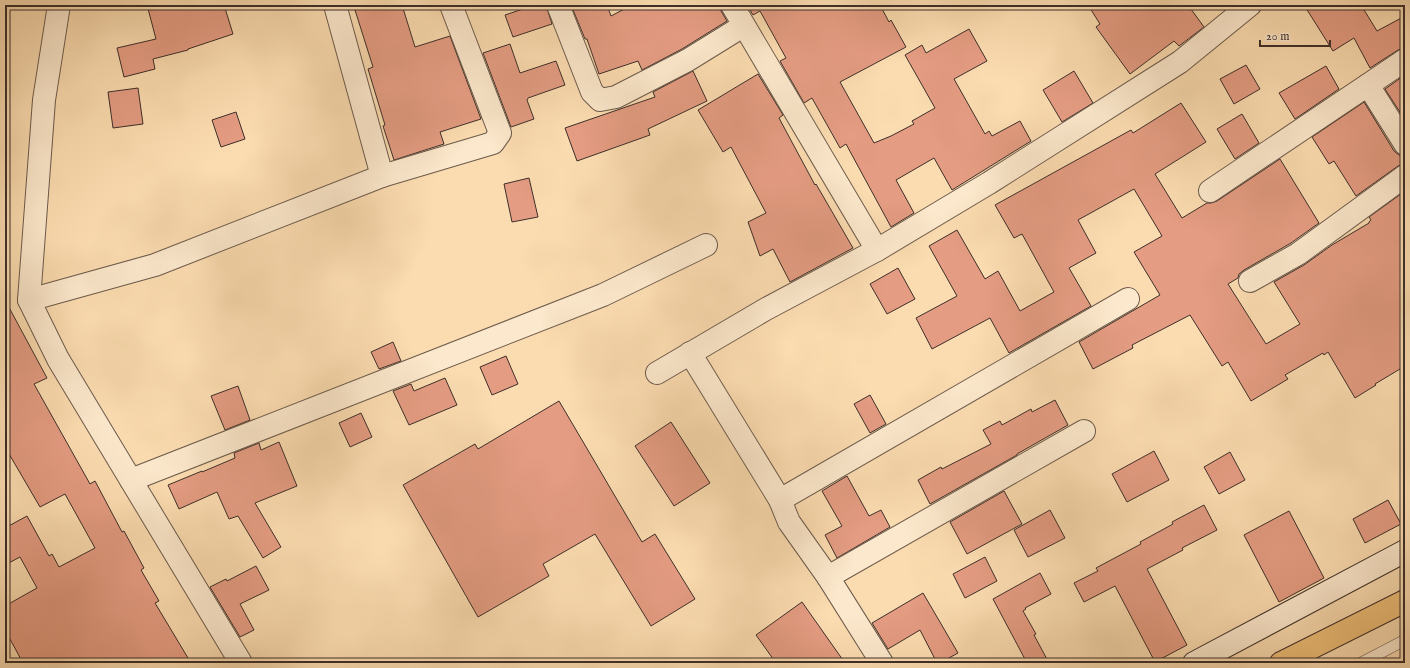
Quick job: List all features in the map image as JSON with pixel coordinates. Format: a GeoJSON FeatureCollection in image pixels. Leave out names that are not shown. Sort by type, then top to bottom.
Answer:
{"type":"FeatureCollection","features":[{"type":"Feature","properties":{"kind":"main road"},"geometry":{"type":"LineString","coordinates":[[1281,663],[1405,601]]}},
{"type":"Feature","properties":{"kind":"street"},"geometry":{"type":"LineString","coordinates":[[59,5],[44,100],[29,300],[58,359],[241,663]]}},
{"type":"Feature","properties":{"kind":"street"},"geometry":{"type":"LineString","coordinates":[[335,5],[382,176]]}},
{"type":"Feature","properties":{"kind":"street"},"geometry":{"type":"LineString","coordinates":[[29,300],[155,265],[382,176],[493,142],[500,132],[451,5]]}},
{"type":"Feature","properties":{"kind":"street"},"geometry":{"type":"LineString","coordinates":[[558,5],[592,92],[600,100],[616,97],[629,91],[688,60],[743,26]]}},
{"type":"Feature","properties":{"kind":"street"},"geometry":{"type":"LineString","coordinates":[[732,5],[743,26],[877,250]]}},
{"type":"Feature","properties":{"kind":"street"},"geometry":{"type":"LineString","coordinates":[[657,373],[766,310],[877,250],[989,184],[1180,62],[1250,5]]}},
{"type":"Feature","properties":{"kind":"street"},"geometry":{"type":"LineString","coordinates":[[1210,191],[1405,60]]}},
{"type":"Feature","properties":{"kind":"street"},"geometry":{"type":"LineString","coordinates":[[1368,85],[1405,144]]}},
{"type":"Feature","properties":{"kind":"street"},"geometry":{"type":"LineString","coordinates":[[1250,281],[1298,254],[1405,176]]}},
{"type":"Feature","properties":{"kind":"street"},"geometry":{"type":"LineString","coordinates":[[131,480],[603,296],[706,245]]}},
{"type":"Feature","properties":{"kind":"street"},"geometry":{"type":"LineString","coordinates":[[780,500],[1128,299]]}},
{"type":"Feature","properties":{"kind":"street"},"geometry":{"type":"LineString","coordinates":[[690,354],[780,500],[789,522],[828,577],[882,663]]}},
{"type":"Feature","properties":{"kind":"street"},"geometry":{"type":"LineString","coordinates":[[828,577],[1084,432]]}},
{"type":"Feature","properties":{"kind":"street"},"geometry":{"type":"LineString","coordinates":[[1194,663],[1405,552]]}},
{"type":"Feature","properties":{"kind":"lane"},"geometry":{"type":"LineString","coordinates":[[1361,663],[1405,640]]}},
{"type":"Feature","properties":{"kind":"building"},"geometry":{"type":"Polygon","coordinates":[[[147,5],[224,5],[233,34],[188,50],[153,59],[155,69],[124,77],[117,48],[156,39],[147,5]]]}},
{"type":"Feature","properties":{"kind":"building"},"geometry":{"type":"Polygon","coordinates":[[[370,5],[402,5],[415,47],[450,36],[481,119],[440,132],[444,144],[394,160],[383,126],[385,125],[368,69],[373,67],[355,10],[370,5]]]}},
{"type":"Feature","properties":{"kind":"building"},"geometry":{"type":"Polygon","coordinates":[[[535,5],[546,5],[552,24],[513,37],[505,15],[535,5]]]}},
{"type":"Feature","properties":{"kind":"building"},"geometry":{"type":"Polygon","coordinates":[[[571,5],[607,5],[611,16],[632,5],[720,5],[721,11],[727,21],[682,49],[642,70],[638,61],[599,74],[587,39],[585,39],[571,5]]]}},
{"type":"Feature","properties":{"kind":"building"},"geometry":{"type":"Polygon","coordinates":[[[747,5],[880,5],[889,22],[891,20],[906,47],[840,82],[874,143],[914,124],[912,121],[935,108],[905,55],[922,45],[926,53],[969,29],[987,61],[954,79],[985,134],[989,131],[992,136],[1020,121],[1031,141],[952,190],[934,158],[896,180],[914,213],[891,227],[846,144],[840,148],[812,98],[804,103],[780,61],[786,58],[760,11],[753,15],[747,5]]]}},
{"type":"Feature","properties":{"kind":"building"},"geometry":{"type":"Polygon","coordinates":[[[1088,5],[1188,5],[1204,27],[1179,46],[1174,41],[1130,74],[1096,27],[1100,24],[1088,5]]]}},
{"type":"Feature","properties":{"kind":"building"},"geometry":{"type":"Polygon","coordinates":[[[1304,5],[1361,5],[1377,31],[1405,16],[1405,48],[1398,50],[1370,68],[1354,38],[1333,51],[1304,5]]]}},
{"type":"Feature","properties":{"kind":"building"},"geometry":{"type":"Polygon","coordinates":[[[510,44],[520,73],[556,61],[565,85],[528,98],[527,100],[534,119],[511,127],[483,53],[510,44]]]}},
{"type":"Feature","properties":{"kind":"building"},"geometry":{"type":"Polygon","coordinates":[[[1246,65],[1260,89],[1234,104],[1220,79],[1246,65]]]}},
{"type":"Feature","properties":{"kind":"building"},"geometry":{"type":"Polygon","coordinates":[[[1326,66],[1339,89],[1295,119],[1279,93],[1326,66]]]}},
{"type":"Feature","properties":{"kind":"building"},"geometry":{"type":"Polygon","coordinates":[[[693,71],[707,101],[648,129],[650,135],[577,161],[565,128],[655,97],[653,92],[693,71]]]}},
{"type":"Feature","properties":{"kind":"building"},"geometry":{"type":"Polygon","coordinates":[[[1074,71],[1093,103],[1062,122],[1043,90],[1074,71]]]}},
{"type":"Feature","properties":{"kind":"building"},"geometry":{"type":"Polygon","coordinates":[[[758,74],[783,115],[779,118],[815,185],[816,184],[853,248],[790,282],[773,249],[760,256],[748,222],[766,213],[731,147],[723,152],[698,110],[758,74]]]}},
{"type":"Feature","properties":{"kind":"building"},"geometry":{"type":"Polygon","coordinates":[[[1402,77],[1405,83],[1405,120],[1385,89],[1402,77]]]}},
{"type":"Feature","properties":{"kind":"building"},"geometry":{"type":"Polygon","coordinates":[[[138,88],[143,124],[113,128],[108,92],[138,88]]]}},
{"type":"Feature","properties":{"kind":"building"},"geometry":{"type":"Polygon","coordinates":[[[1364,102],[1394,151],[1399,155],[1405,156],[1405,164],[1398,166],[1356,196],[1334,161],[1329,164],[1312,137],[1364,102]]]}},
{"type":"Feature","properties":{"kind":"building"},"geometry":{"type":"Polygon","coordinates":[[[1181,103],[1206,142],[1155,174],[1182,218],[1207,203],[1217,201],[1280,159],[1319,223],[1291,243],[1244,270],[1239,274],[1238,278],[1228,284],[1266,344],[1300,324],[1274,282],[1304,265],[1332,245],[1369,223],[1371,220],[1369,217],[1405,191],[1405,366],[1355,398],[1328,352],[1324,355],[1323,353],[1285,375],[1288,379],[1251,401],[1228,362],[1222,366],[1190,315],[1132,345],[1133,348],[1093,369],[1079,342],[1160,295],[1134,252],[1162,236],[1134,189],[1078,220],[1096,253],[1069,268],[1091,306],[1009,353],[990,318],[932,349],[916,318],[957,296],[929,246],[957,230],[985,279],[998,271],[1020,311],[1054,292],[1022,234],[1014,238],[995,205],[1131,130],[1133,133],[1181,103]]]}},
{"type":"Feature","properties":{"kind":"building"},"geometry":{"type":"Polygon","coordinates":[[[236,112],[245,139],[221,147],[212,120],[236,112]]]}},
{"type":"Feature","properties":{"kind":"building"},"geometry":{"type":"Polygon","coordinates":[[[1242,114],[1259,143],[1235,159],[1217,129],[1242,114]]]}},
{"type":"Feature","properties":{"kind":"building"},"geometry":{"type":"Polygon","coordinates":[[[529,178],[538,217],[512,222],[504,184],[529,178]]]}},
{"type":"Feature","properties":{"kind":"building"},"geometry":{"type":"Polygon","coordinates":[[[898,268],[915,299],[887,314],[870,284],[898,268]]]}},
{"type":"Feature","properties":{"kind":"building"},"geometry":{"type":"Polygon","coordinates":[[[5,300],[47,378],[34,384],[90,484],[95,481],[122,532],[124,531],[144,568],[141,570],[159,601],[155,603],[191,663],[23,663],[5,630],[5,606],[37,588],[20,557],[5,565],[5,528],[27,516],[49,556],[52,554],[59,567],[95,548],[65,494],[40,507],[5,447],[5,300]]]}},
{"type":"Feature","properties":{"kind":"building"},"geometry":{"type":"Polygon","coordinates":[[[393,342],[401,361],[379,369],[371,352],[393,342]]]}},
{"type":"Feature","properties":{"kind":"building"},"geometry":{"type":"Polygon","coordinates":[[[506,356],[518,384],[492,395],[480,367],[506,356]]]}},
{"type":"Feature","properties":{"kind":"building"},"geometry":{"type":"Polygon","coordinates":[[[445,378],[457,405],[409,425],[393,391],[411,384],[414,391],[445,378]]]}},
{"type":"Feature","properties":{"kind":"building"},"geometry":{"type":"Polygon","coordinates":[[[238,386],[250,420],[225,430],[211,396],[238,386]]]}},
{"type":"Feature","properties":{"kind":"building"},"geometry":{"type":"Polygon","coordinates":[[[870,395],[886,424],[870,433],[854,404],[870,395]]]}},
{"type":"Feature","properties":{"kind":"building"},"geometry":{"type":"Polygon","coordinates":[[[1055,400],[1068,425],[930,504],[918,480],[941,467],[942,469],[991,444],[983,430],[1000,421],[1002,425],[1031,409],[1032,412],[1055,400]]]}},
{"type":"Feature","properties":{"kind":"building"},"geometry":{"type":"Polygon","coordinates":[[[559,401],[642,542],[655,534],[695,599],[651,626],[595,534],[543,564],[549,576],[478,617],[403,485],[475,444],[478,449],[559,401]]]}},
{"type":"Feature","properties":{"kind":"building"},"geometry":{"type":"Polygon","coordinates":[[[361,413],[372,437],[350,447],[339,423],[361,413]]]}},
{"type":"Feature","properties":{"kind":"building"},"geometry":{"type":"Polygon","coordinates":[[[671,422],[710,483],[674,506],[635,446],[671,422]]]}},
{"type":"Feature","properties":{"kind":"building"},"geometry":{"type":"Polygon","coordinates":[[[279,442],[297,486],[255,503],[281,547],[263,558],[238,516],[229,519],[217,492],[179,509],[168,485],[235,458],[234,453],[259,443],[261,450],[279,442]]]}},
{"type":"Feature","properties":{"kind":"building"},"geometry":{"type":"Polygon","coordinates":[[[1154,451],[1169,480],[1127,502],[1112,474],[1154,451]]]}},
{"type":"Feature","properties":{"kind":"building"},"geometry":{"type":"Polygon","coordinates":[[[1230,452],[1245,480],[1219,494],[1204,467],[1230,452]]]}},
{"type":"Feature","properties":{"kind":"building"},"geometry":{"type":"Polygon","coordinates":[[[847,476],[869,516],[881,510],[890,527],[837,558],[825,535],[842,526],[822,491],[847,476]]]}},
{"type":"Feature","properties":{"kind":"building"},"geometry":{"type":"Polygon","coordinates":[[[1004,491],[1022,524],[967,554],[950,522],[1004,491]]]}},
{"type":"Feature","properties":{"kind":"building"},"geometry":{"type":"Polygon","coordinates":[[[1388,500],[1401,524],[1365,543],[1353,519],[1388,500]]]}},
{"type":"Feature","properties":{"kind":"building"},"geometry":{"type":"Polygon","coordinates":[[[1204,505],[1217,530],[1182,548],[1183,550],[1147,569],[1187,645],[1155,662],[1115,586],[1084,602],[1074,583],[1098,571],[1096,568],[1141,544],[1140,542],[1173,524],[1172,522],[1204,505]]]}},
{"type":"Feature","properties":{"kind":"building"},"geometry":{"type":"Polygon","coordinates":[[[1050,510],[1065,538],[1028,557],[1014,530],[1050,510]]]}},
{"type":"Feature","properties":{"kind":"building"},"geometry":{"type":"Polygon","coordinates":[[[1289,511],[1324,578],[1279,602],[1244,535],[1289,511]]]}},
{"type":"Feature","properties":{"kind":"building"},"geometry":{"type":"Polygon","coordinates":[[[985,557],[997,581],[965,598],[953,574],[985,557]]]}},
{"type":"Feature","properties":{"kind":"building"},"geometry":{"type":"Polygon","coordinates":[[[256,566],[269,590],[240,604],[254,630],[240,637],[210,587],[226,579],[227,581],[256,566]]]}},
{"type":"Feature","properties":{"kind":"building"},"geometry":{"type":"Polygon","coordinates":[[[1040,573],[1051,594],[1025,608],[1026,609],[1023,611],[1036,634],[1034,635],[1049,663],[1027,663],[993,599],[1040,573]]]}},
{"type":"Feature","properties":{"kind":"building"},"geometry":{"type":"Polygon","coordinates":[[[923,593],[958,653],[940,663],[937,663],[920,630],[888,649],[872,623],[923,593]]]}},
{"type":"Feature","properties":{"kind":"building"},"geometry":{"type":"Polygon","coordinates":[[[802,602],[845,663],[776,663],[756,635],[802,602]]]}}]}
